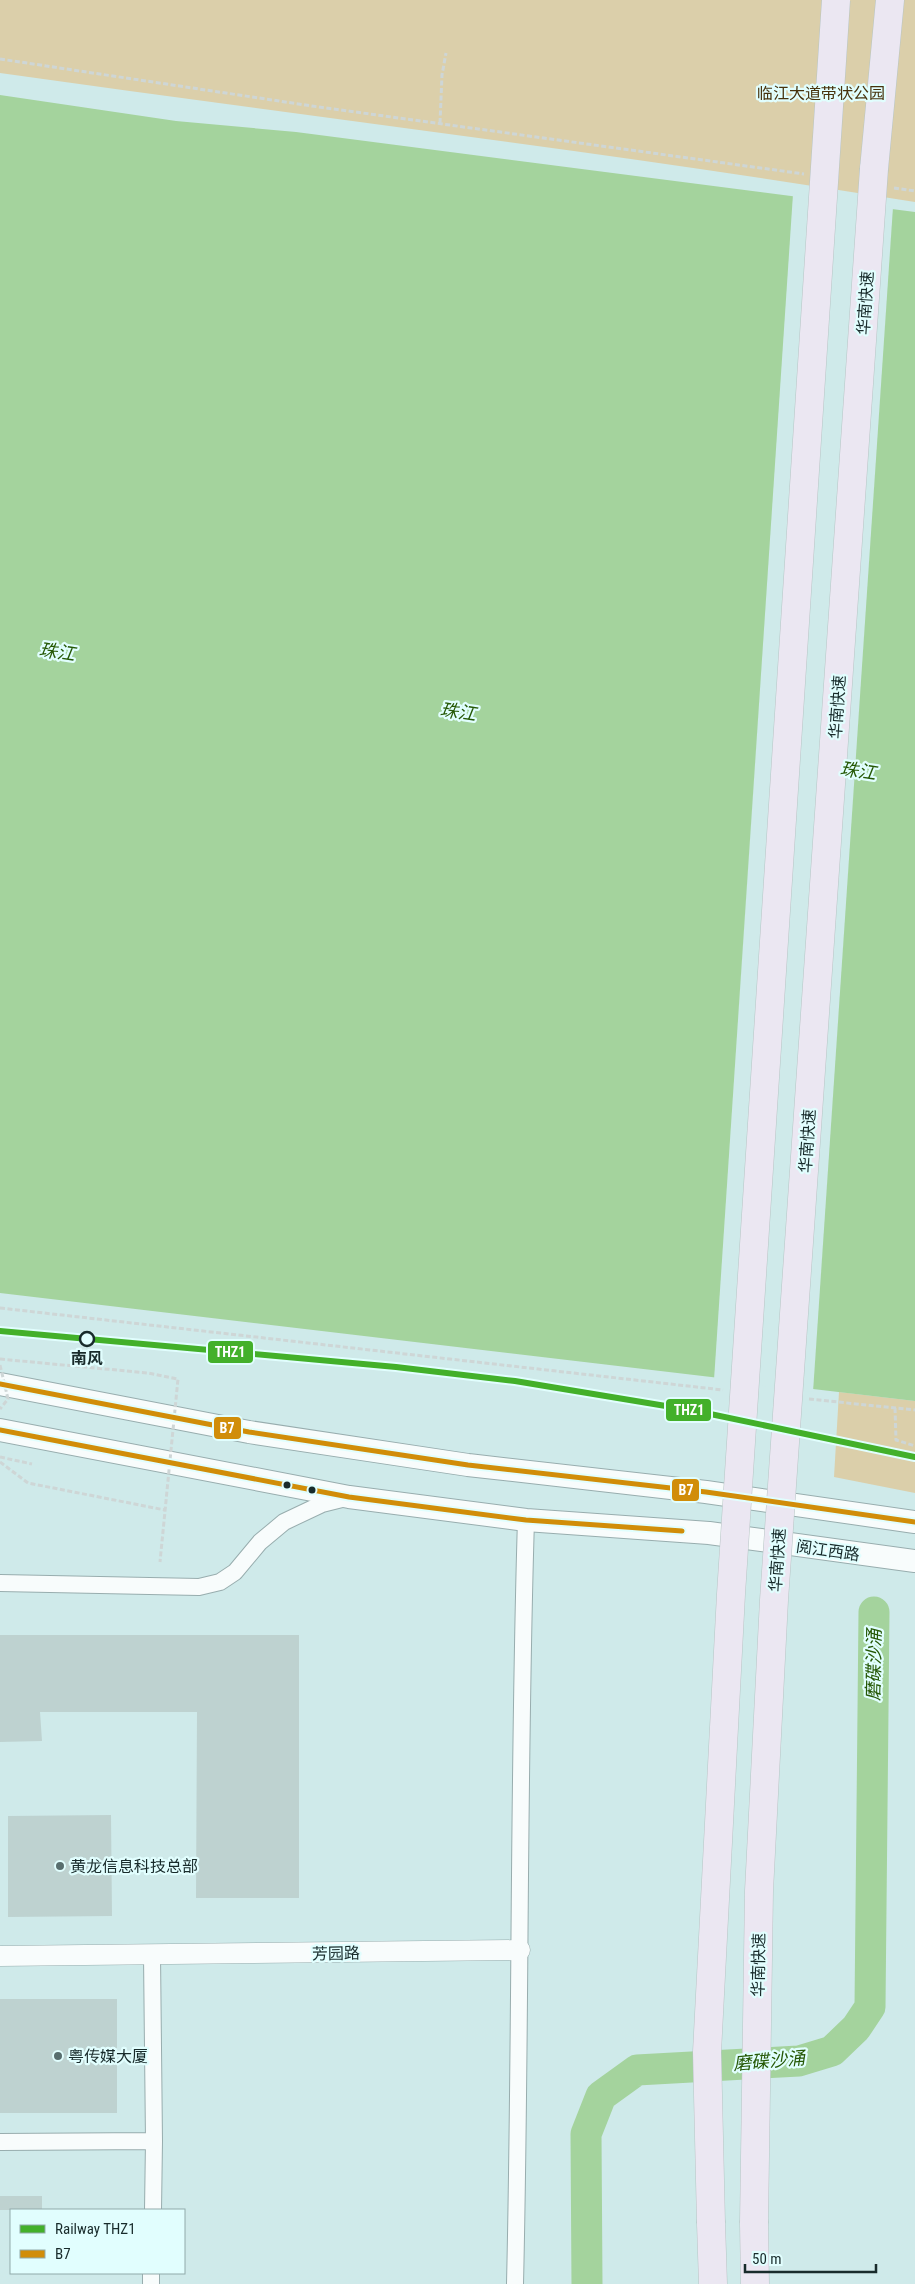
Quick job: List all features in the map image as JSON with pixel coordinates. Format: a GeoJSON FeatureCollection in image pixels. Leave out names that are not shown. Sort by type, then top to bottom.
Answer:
{"type":"FeatureCollection","features":[{"type":"Feature","properties":{"kind":"highway"},"geometry":{"type":"LineString","coordinates":[[713,2284],[707,2052],[731,1594],[836,0]]}},
{"type":"Feature","properties":{"kind":"highway","name":"华南快速"},"geometry":{"type":"LineString","coordinates":[[755,2284],[754,2223],[759,1891],[774,1600],[874,179],[890,0]]}},
{"type":"Feature","properties":{"kind":"main road"},"geometry":{"type":"LineString","coordinates":[[0,1384],[249,1432],[468,1465],[706,1492],[915,1522]]}},
{"type":"Feature","properties":{"kind":"main road","name":"阅江西路"},"geometry":{"type":"LineString","coordinates":[[0,1430],[349,1497],[526,1520],[709,1533],[915,1561]]}},
{"type":"Feature","properties":{"kind":"street"},"geometry":{"type":"LineString","coordinates":[[0,1584],[199,1587],[220,1582],[235,1572],[260,1542],[284,1522],[322,1504],[349,1497]]}},
{"type":"Feature","properties":{"kind":"street"},"geometry":{"type":"LineString","coordinates":[[515,2284],[522,1650],[526,1520]]}},
{"type":"Feature","properties":{"kind":"street","name":"芳园路"},"geometry":{"type":"LineString","coordinates":[[0,1956],[520,1950]]}},
{"type":"Feature","properties":{"kind":"street"},"geometry":{"type":"LineString","coordinates":[[152,1955],[153,2209]]}},
{"type":"Feature","properties":{"kind":"street"},"geometry":{"type":"LineString","coordinates":[[0,2142],[154,2141]]}},
{"type":"Feature","properties":{"kind":"path"},"geometry":{"type":"LineString","coordinates":[[440,123],[442,74],[446,53]]}},
{"type":"Feature","properties":{"kind":"path"},"geometry":{"type":"LineString","coordinates":[[0,59],[312,106],[809,175]]}},
{"type":"Feature","properties":{"kind":"path"},"geometry":{"type":"LineString","coordinates":[[886,187],[915,191]]}},
{"type":"Feature","properties":{"kind":"path"},"geometry":{"type":"LineString","coordinates":[[0,1308],[724,1390]]}},
{"type":"Feature","properties":{"kind":"path"},"geometry":{"type":"LineString","coordinates":[[0,1360],[148,1373],[178,1379],[160,1562]]}},
{"type":"Feature","properties":{"kind":"path"},"geometry":{"type":"LineString","coordinates":[[0,1365],[8,1399],[0,1410]]}},
{"type":"Feature","properties":{"kind":"path"},"geometry":{"type":"LineString","coordinates":[[803,1399],[915,1410]]}},
{"type":"Feature","properties":{"kind":"path"},"geometry":{"type":"LineString","coordinates":[[896,1408],[896,1440],[915,1446]]}},
{"type":"Feature","properties":{"kind":"path"},"geometry":{"type":"LineString","coordinates":[[0,1456],[32,1464]]}},
{"type":"Feature","properties":{"kind":"path"},"geometry":{"type":"LineString","coordinates":[[0,1462],[28,1483],[165,1510]]}},
{"type":"Feature","properties":{"kind":"green space","name":"临江大道带状公园"},"geometry":{"type":"Polygon","coordinates":[[[0,0],[915,0],[915,202],[572,151],[0,73],[0,0]]]}},
{"type":"Feature","properties":{"kind":"green space"},"geometry":{"type":"Polygon","coordinates":[[[839,1392],[915,1401],[915,1493],[834,1477],[839,1392]]]}},
{"type":"Feature","properties":{"kind":"water","name":"珠江"},"geometry":{"type":"Polygon","coordinates":[[[0,95],[176,121],[296,132],[915,212],[915,1401],[0,1293],[0,95]]]}},
{"type":"Feature","properties":{"kind":"pier"},"geometry":{"type":"Polygon","coordinates":[[[793,194],[893,207],[813,1392],[714,1380],[793,194]]]}},
{"type":"Feature","properties":{"kind":"building"},"geometry":{"type":"Polygon","coordinates":[[[0,1635],[299,1635],[299,1898],[196,1898],[197,1712],[40,1712],[42,1741],[0,1742],[0,1635]]]}},
{"type":"Feature","properties":{"kind":"building","name":"黄龙信息科技总部"},"geometry":{"type":"Polygon","coordinates":[[[111,1815],[112,1916],[8,1917],[8,1816],[111,1815]]]}},
{"type":"Feature","properties":{"kind":"building","name":"粤传媒大厦"},"geometry":{"type":"Polygon","coordinates":[[[0,1999],[117,1999],[117,2113],[0,2113],[0,1999]]]}},
{"type":"Feature","properties":{"kind":"building"},"geometry":{"type":"Polygon","coordinates":[[[0,2196],[42,2196],[42,2209],[0,2210],[0,2196]]]}},
{"type":"Feature","properties":{"kind":"waterway","name":"磨碟沙涌"},"geometry":{"type":"LineString","coordinates":[[587,2284],[586,2134],[601,2096],[637,2070],[799,2061],[832,2051],[856,2028],[870,2007],[874,1612]]}},
{"type":"Feature","properties":{"kind":"rail line","name":"THZ1"},"geometry":{"type":"LineString","coordinates":[[0,1331],[396,1367],[515,1381],[696,1411],[915,1457]]}},
{"type":"Feature","properties":{"kind":"transit line","name":"B7"},"geometry":{"type":"LineString","coordinates":[[0,1384],[249,1432],[468,1465],[706,1492],[915,1522]]}},
{"type":"Feature","properties":{"kind":"transit line","name":"B7"},"geometry":{"type":"LineString","coordinates":[[0,1430],[349,1497],[526,1520],[682,1531]]}},
{"type":"Feature","properties":{"kind":"place","name":"南风"},"geometry":{"type":"Point","coordinates":[87,1339]}},
{"type":"Feature","properties":{"kind":"place","name":"黄龙信息科技总部"},"geometry":{"type":"Point","coordinates":[60,1866]}},
{"type":"Feature","properties":{"kind":"place","name":"粤传媒大厦"},"geometry":{"type":"Point","coordinates":[58,2056]}}]}
